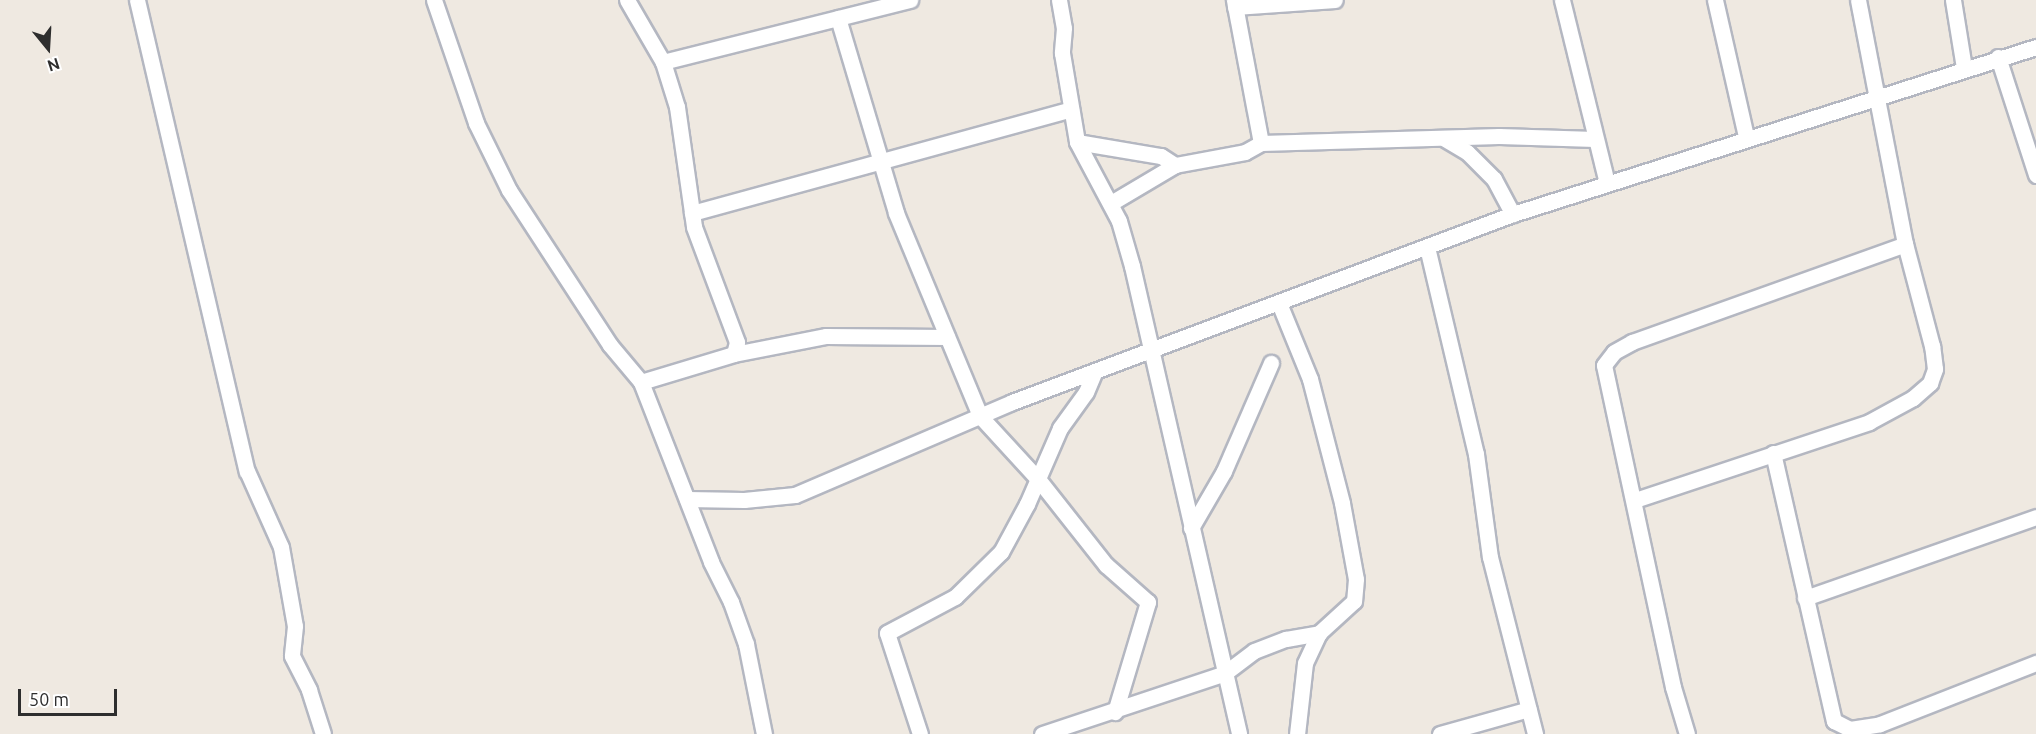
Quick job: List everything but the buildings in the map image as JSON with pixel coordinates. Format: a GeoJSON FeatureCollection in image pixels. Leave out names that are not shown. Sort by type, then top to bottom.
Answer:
{"type":"FeatureCollection","features":[{"type":"Feature","properties":{"kind":"street"},"geometry":{"type":"LineString","coordinates":[[137,0],[247,471],[281,547],[295,626],[292,656],[309,690],[323,734]]}},
{"type":"Feature","properties":{"kind":"street"},"geometry":{"type":"LineString","coordinates":[[434,0],[476,123],[509,190],[610,345],[641,382],[746,644],[764,734]]}},
{"type":"Feature","properties":{"kind":"street"},"geometry":{"type":"LineString","coordinates":[[627,0],[663,62],[677,107],[699,246],[718,285],[737,342],[734,354]]}},
{"type":"Feature","properties":{"kind":"street"},"geometry":{"type":"LineString","coordinates":[[663,62],[907,0]]}},
{"type":"Feature","properties":{"kind":"street"},"geometry":{"type":"LineString","coordinates":[[1059,0],[1064,28],[1062,53],[1077,142],[1111,203],[1132,266],[1149,352],[1239,734]]}},
{"type":"Feature","properties":{"kind":"street"},"geometry":{"type":"LineString","coordinates":[[1261,143],[1235,3],[1335,0]]}},
{"type":"Feature","properties":{"kind":"street"},"geometry":{"type":"LineString","coordinates":[[1562,0],[1607,183]]}},
{"type":"Feature","properties":{"kind":"street"},"geometry":{"type":"LineString","coordinates":[[1715,0],[1746,138]]}},
{"type":"Feature","properties":{"kind":"street"},"geometry":{"type":"LineString","coordinates":[[1635,500],[1869,422],[1913,398],[1930,383],[1935,369],[1932,346],[1905,244],[1874,97],[1858,0]]}},
{"type":"Feature","properties":{"kind":"street"},"geometry":{"type":"LineString","coordinates":[[1953,0],[1964,68]]}},
{"type":"Feature","properties":{"kind":"street"},"geometry":{"type":"LineString","coordinates":[[838,18],[896,213],[981,416],[1038,479],[1106,565],[1148,602],[1115,712]]}},
{"type":"Feature","properties":{"kind":"street"},"geometry":{"type":"LineString","coordinates":[[687,499],[744,500],[795,495],[981,416],[1149,352],[1205,327],[1279,303],[1513,214],[1998,57],[2036,47]]}},
{"type":"Feature","properties":{"kind":"street"},"geometry":{"type":"LineString","coordinates":[[1998,57],[2036,175]]}},
{"type":"Feature","properties":{"kind":"street"},"geometry":{"type":"LineString","coordinates":[[692,213],[1071,109]]}},
{"type":"Feature","properties":{"kind":"street"},"geometry":{"type":"LineString","coordinates":[[1111,203],[1175,165],[1245,152],[1261,143],[1499,136],[1595,139]]}},
{"type":"Feature","properties":{"kind":"street"},"geometry":{"type":"LineString","coordinates":[[1445,139],[1467,152],[1494,179],[1513,214]]}},
{"type":"Feature","properties":{"kind":"street"},"geometry":{"type":"LineString","coordinates":[[1077,142],[1161,156],[1175,165]]}},
{"type":"Feature","properties":{"kind":"street"},"geometry":{"type":"LineString","coordinates":[[1687,734],[1673,687],[1635,500],[1604,365],[1614,352],[1905,244]]}},
{"type":"Feature","properties":{"kind":"street"},"geometry":{"type":"LineString","coordinates":[[1427,247],[1476,454],[1490,557],[1535,734]]}},
{"type":"Feature","properties":{"kind":"street"},"geometry":{"type":"LineString","coordinates":[[1279,303],[1310,379],[1342,502],[1356,579],[1354,601],[1319,633],[1305,663],[1297,734]]}},
{"type":"Feature","properties":{"kind":"street"},"geometry":{"type":"LineString","coordinates":[[641,382],[734,354],[826,336],[947,338]]}},
{"type":"Feature","properties":{"kind":"street"},"geometry":{"type":"LineString","coordinates":[[1191,528],[1224,471],[1270,363]]}},
{"type":"Feature","properties":{"kind":"street"},"geometry":{"type":"LineString","coordinates":[[920,734],[887,633],[955,597],[1001,552],[1038,479],[1060,428],[1086,392],[1094,373]]}},
{"type":"Feature","properties":{"kind":"street"},"geometry":{"type":"LineString","coordinates":[[1773,453],[1834,721],[1850,729],[1880,724],[2036,663]]}},
{"type":"Feature","properties":{"kind":"street"},"geometry":{"type":"LineString","coordinates":[[1805,598],[2036,517]]}},
{"type":"Feature","properties":{"kind":"street"},"geometry":{"type":"LineString","coordinates":[[1042,734],[1115,712],[1225,673],[1254,651],[1286,639],[1319,633]]}},
{"type":"Feature","properties":{"kind":"street"},"geometry":{"type":"LineString","coordinates":[[1440,734],[1529,709]]}}]}
